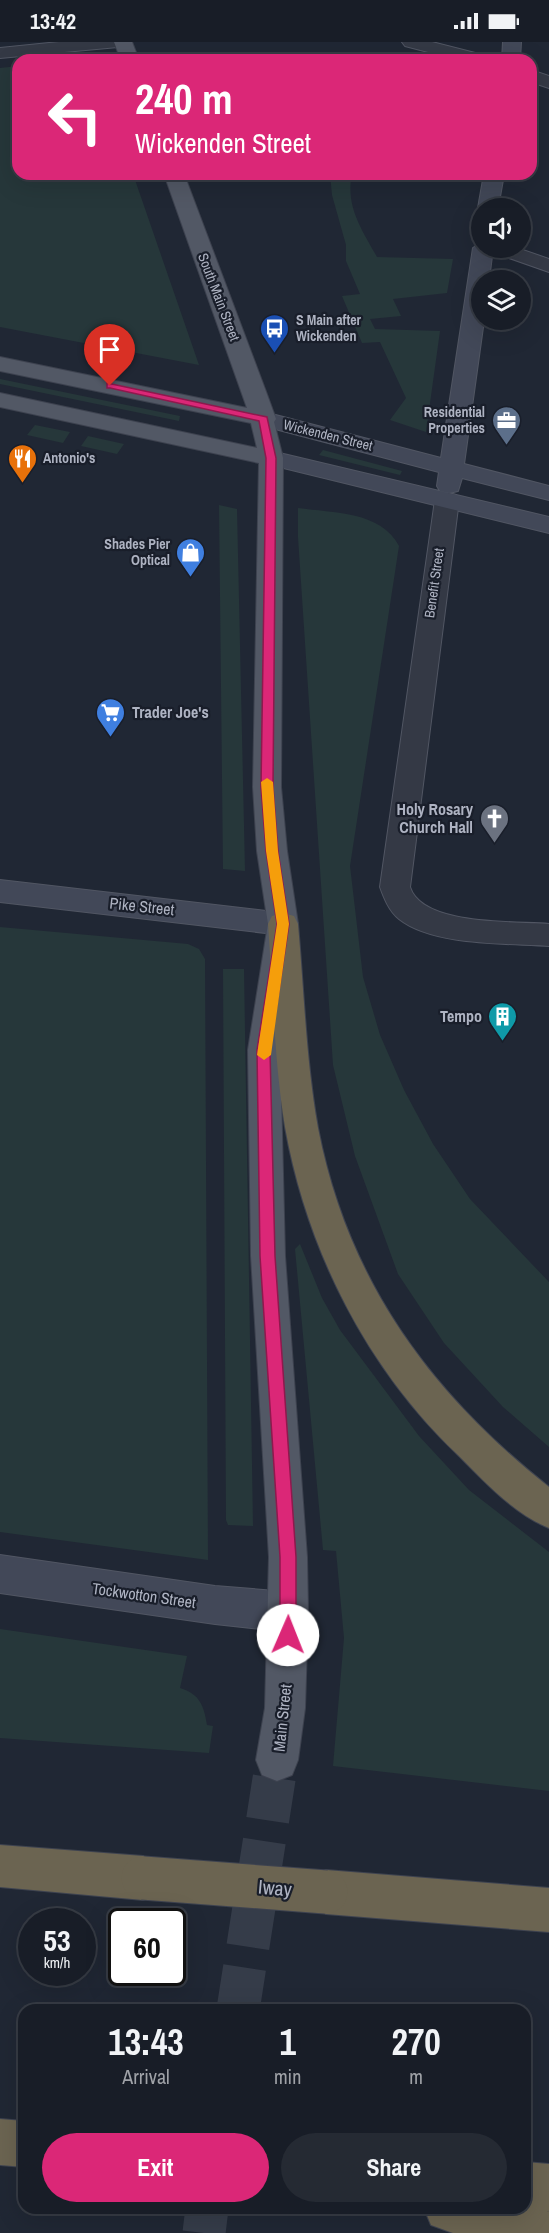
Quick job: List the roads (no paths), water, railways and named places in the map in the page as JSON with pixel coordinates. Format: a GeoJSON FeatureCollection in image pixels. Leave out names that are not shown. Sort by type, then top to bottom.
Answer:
{"type":"FeatureCollection","features":[{"type":"Feature","properties":{"kind":"highway"},"geometry":{"type":"LineString","coordinates":[[283,924],[302,1127],[326,1221],[345,1273],[384,1339],[426,1395],[486,1458],[549,1510]]}},
{"type":"Feature","properties":{"kind":"highway","name":"Iway"},"geometry":{"type":"LineString","coordinates":[[0,1866],[549,1910]]}},
{"type":"Feature","properties":{"kind":"highway"},"geometry":{"type":"LineString","coordinates":[[0,2142],[18,2144]]}},
{"type":"Feature","properties":{"kind":"highway"},"geometry":{"type":"LineString","coordinates":[[531,2186],[549,2188]]}},
{"type":"Feature","properties":{"kind":"highway"},"geometry":{"type":"LineString","coordinates":[[470,2214],[541,2233]]}},
{"type":"Feature","properties":{"kind":"main road","name":"South Main Street"},"geometry":{"type":"LineString","coordinates":[[176,180],[264,419]]}},
{"type":"Feature","properties":{"kind":"main road"},"geometry":{"type":"LineString","coordinates":[[490,198],[493,180]]}},
{"type":"Feature","properties":{"kind":"main road","name":"Benefit Street"},"geometry":{"type":"LineString","coordinates":[[447,500],[482,258]]}},
{"type":"Feature","properties":{"kind":"main road","name":"Wickenden Street"},"geometry":{"type":"LineString","coordinates":[[0,364],[199,403],[452,466],[549,493]]}},
{"type":"Feature","properties":{"kind":"main road"},"geometry":{"type":"LineString","coordinates":[[0,400],[185,437],[549,525]]}},
{"type":"Feature","properties":{"kind":"main road","name":"Main Street"},"geometry":{"type":"LineString","coordinates":[[264,419],[271,458],[267,787],[272,851],[283,924],[264,1050],[268,1256],[288,1557],[285,1708],[277,1760]]}},
{"type":"Feature","properties":{"kind":"main road","name":"Pike Street"},"geometry":{"type":"LineString","coordinates":[[0,891],[283,924]]}},
{"type":"Feature","properties":{"kind":"main road","name":"Tockwotton Street"},"geometry":{"type":"LineString","coordinates":[[0,1574],[215,1605],[288,1612]]}},
{"type":"Feature","properties":{"kind":"street"},"geometry":{"type":"LineString","coordinates":[[0,53],[120,42]]}},
{"type":"Feature","properties":{"kind":"street"},"geometry":{"type":"LineString","coordinates":[[411,42],[457,54]]}},
{"type":"Feature","properties":{"kind":"street"},"geometry":{"type":"LineString","coordinates":[[527,258],[549,266]]}},
{"type":"Feature","properties":{"kind":"street","name":"Benefit Street"},"geometry":{"type":"LineString","coordinates":[[447,500],[433,587],[395,887],[399,901],[412,914],[431,922],[449,926],[549,935]]}},
{"type":"Feature","properties":{"kind":"tunnel"},"geometry":{"type":"LineString","coordinates":[[239,2004],[277,1760]]}},
{"type":"Feature","properties":{"kind":"tunnel"},"geometry":{"type":"LineString","coordinates":[[204,2233],[206,2214]]}},
{"type":"Feature","properties":{"kind":"place","name":"S Main after Wickenden"},"geometry":{"type":"Point","coordinates":[275,354]}},
{"type":"Feature","properties":{"kind":"place","name":"Residential Properties"},"geometry":{"type":"Point","coordinates":[506,446]}},
{"type":"Feature","properties":{"kind":"place","name":"Antonio's"},"geometry":{"type":"Point","coordinates":[22,484]}},
{"type":"Feature","properties":{"kind":"place","name":"Shades Pier Optical"},"geometry":{"type":"Point","coordinates":[191,578]}},
{"type":"Feature","properties":{"kind":"place","name":"Trader Joe's"},"geometry":{"type":"Point","coordinates":[111,738]}},
{"type":"Feature","properties":{"kind":"place","name":"Holy Rosary Church Hall"},"geometry":{"type":"Point","coordinates":[494,844]}},
{"type":"Feature","properties":{"kind":"place","name":"Tempo"},"geometry":{"type":"Point","coordinates":[503,1042]}}]}
